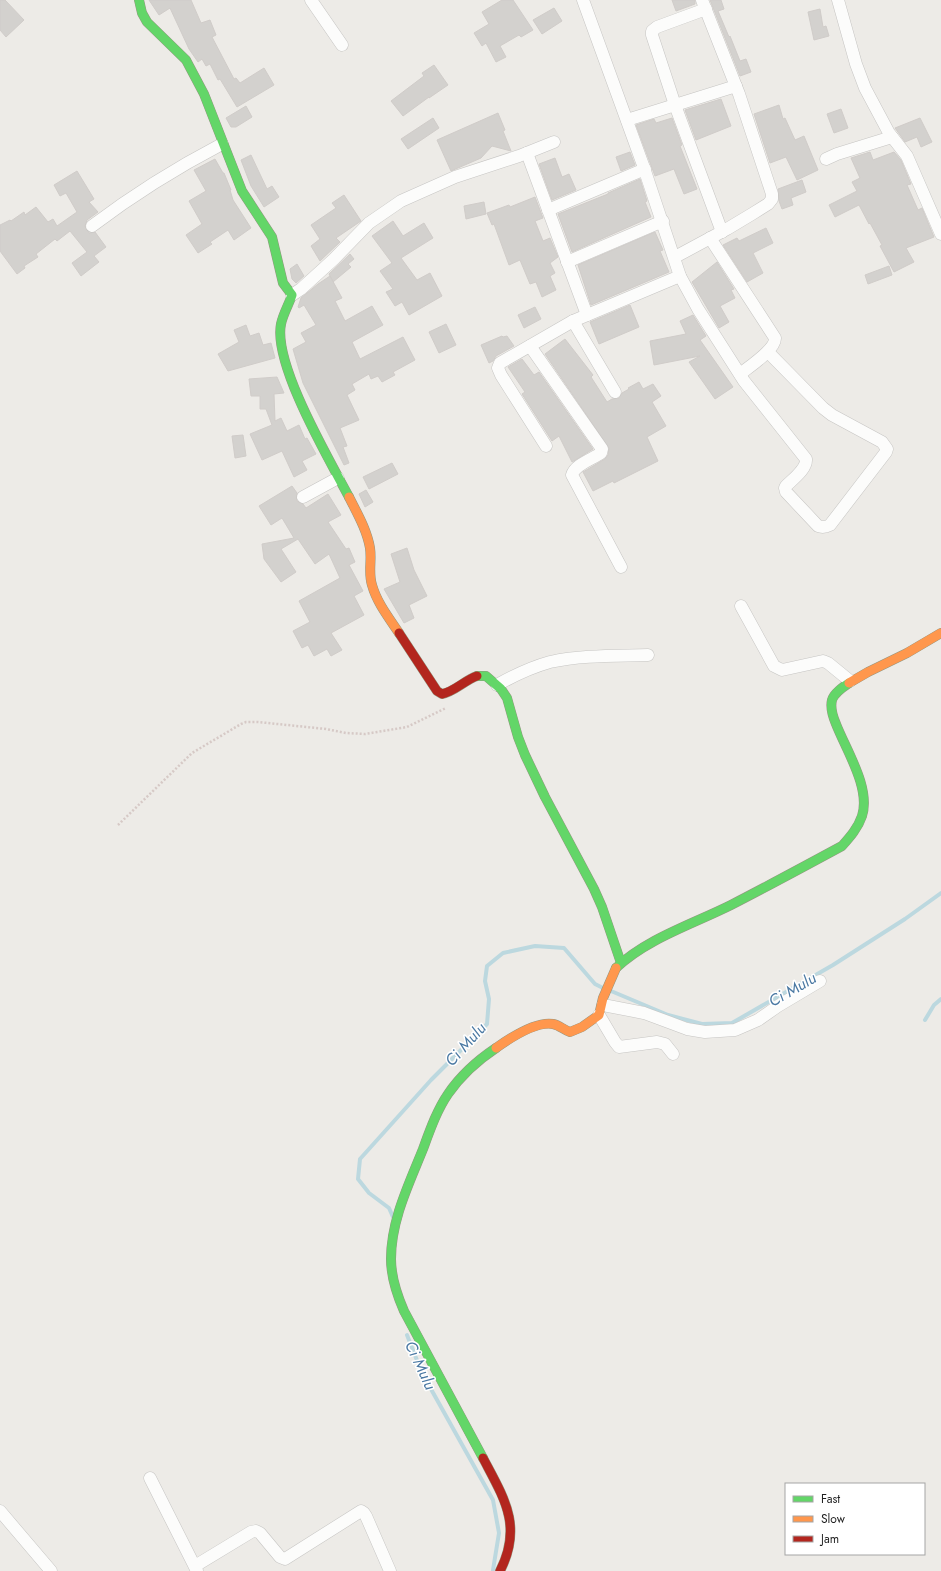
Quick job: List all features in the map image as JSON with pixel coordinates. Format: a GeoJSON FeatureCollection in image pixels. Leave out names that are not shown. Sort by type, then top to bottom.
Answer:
{"type":"FeatureCollection","features":[{"type":"Feature","properties":{"kind":"street"},"geometry":{"type":"LineString","coordinates":[[139,0],[142,13],[147,22],[186,60],[204,94],[222,144],[242,191],[272,237],[283,283],[292,295]]}},
{"type":"Feature","properties":{"kind":"street"},"geometry":{"type":"LineString","coordinates":[[311,0],[342,45]]}},
{"type":"Feature","properties":{"kind":"street"},"geometry":{"type":"LineString","coordinates":[[584,0],[645,169],[680,276],[698,309],[740,374],[806,459],[804,467],[786,486],[786,492],[818,526],[822,528],[826,527],[830,525],[887,449],[882,442],[823,408],[768,352]]}},
{"type":"Feature","properties":{"kind":"street"},"geometry":{"type":"LineString","coordinates":[[838,0],[856,64],[865,88],[879,116],[892,137],[907,156],[941,234]]}},
{"type":"Feature","properties":{"kind":"street"},"geometry":{"type":"LineString","coordinates":[[674,256],[722,232],[768,204],[772,199],[772,194],[736,86],[704,5],[657,27],[652,31],[652,35],[675,105],[722,232]]}},
{"type":"Feature","properties":{"kind":"street"},"geometry":{"type":"LineString","coordinates":[[627,120],[736,86]]}},
{"type":"Feature","properties":{"kind":"street"},"geometry":{"type":"LineString","coordinates":[[826,159],[837,154],[892,137]]}},
{"type":"Feature","properties":{"kind":"street"},"geometry":{"type":"LineString","coordinates":[[554,142],[455,177],[400,201],[369,224],[334,259],[301,289],[292,295],[281,324],[281,341],[294,387],[338,478],[361,521],[367,537],[370,549],[369,575],[377,599],[434,688],[439,693],[447,693],[481,674],[485,675],[502,689],[519,738],[538,784],[595,889],[608,922],[613,944],[621,963]]}},
{"type":"Feature","properties":{"kind":"street"},"geometry":{"type":"LineString","coordinates":[[92,226],[130,198],[222,144]]}},
{"type":"Feature","properties":{"kind":"street"},"geometry":{"type":"LineString","coordinates":[[526,153],[587,315]]}},
{"type":"Feature","properties":{"kind":"street"},"geometry":{"type":"LineString","coordinates":[[548,210],[645,169]]}},
{"type":"Feature","properties":{"kind":"street"},"geometry":{"type":"LineString","coordinates":[[567,262],[662,221]]}},
{"type":"Feature","properties":{"kind":"street"},"geometry":{"type":"LineString","coordinates":[[710,238],[774,335],[776,342],[768,352],[740,374]]}},
{"type":"Feature","properties":{"kind":"street"},"geometry":{"type":"LineString","coordinates":[[546,446],[498,368],[500,363],[573,321],[680,276]]}},
{"type":"Feature","properties":{"kind":"street"},"geometry":{"type":"LineString","coordinates":[[573,321],[614,392]]}},
{"type":"Feature","properties":{"kind":"street"},"geometry":{"type":"LineString","coordinates":[[530,346],[602,449],[601,453],[577,468],[572,472],[572,475],[621,567]]}},
{"type":"Feature","properties":{"kind":"street"},"geometry":{"type":"LineString","coordinates":[[303,497],[338,478]]}},
{"type":"Feature","properties":{"kind":"street"},"geometry":{"type":"LineString","coordinates":[[741,606],[777,669],[786,670],[823,661],[828,663],[850,681]]}},
{"type":"Feature","properties":{"kind":"street"},"geometry":{"type":"LineString","coordinates":[[500,1571],[508,1556],[511,1540],[511,1530],[506,1508],[495,1481],[402,1306],[396,1290],[390,1263],[391,1247],[396,1226],[414,1173],[443,1102],[455,1085],[483,1057],[517,1034],[533,1027],[549,1024],[553,1024],[566,1031],[572,1031],[593,1020],[602,1006],[614,974],[621,963],[648,945],[726,908],[842,846],[851,838],[858,828],[864,812],[864,791],[860,778],[839,732],[831,705],[834,695],[850,681],[941,633]]}},
{"type":"Feature","properties":{"kind":"street"},"geometry":{"type":"LineString","coordinates":[[497,685],[525,671],[549,663],[574,658],[648,655]]}},
{"type":"Feature","properties":{"kind":"street"},"geometry":{"type":"LineString","coordinates":[[602,1006],[644,1013],[687,1029],[705,1032],[735,1030],[758,1020],[820,980]]}},
{"type":"Feature","properties":{"kind":"street"},"geometry":{"type":"LineString","coordinates":[[602,1006],[615,1042],[619,1047],[638,1046],[657,1042],[665,1044],[673,1054]]}},
{"type":"Feature","properties":{"kind":"street"},"geometry":{"type":"LineString","coordinates":[[150,1478],[196,1568],[251,1532],[256,1531],[260,1533],[280,1557],[285,1559],[360,1511],[364,1513],[390,1571]]}},
{"type":"Feature","properties":{"kind":"street"},"geometry":{"type":"LineString","coordinates":[[0,1511],[51,1571]]}},
{"type":"Feature","properties":{"kind":"path"},"geometry":{"type":"LineString","coordinates":[[118,824],[192,753],[246,722],[258,722],[365,734],[407,727],[445,709],[449,705],[447,693]]}},
{"type":"Feature","properties":{"kind":"building"},"geometry":{"type":"Polygon","coordinates":[[[0,0],[5,0],[24,20],[6,37],[0,30],[0,0]]]}},
{"type":"Feature","properties":{"kind":"building"},"geometry":{"type":"Polygon","coordinates":[[[149,0],[191,0],[201,23],[210,20],[216,35],[212,37],[234,79],[236,78],[240,83],[264,68],[274,85],[237,107],[220,79],[218,80],[210,64],[206,66],[202,59],[198,62],[189,49],[170,8],[159,15],[149,0]]]}},
{"type":"Feature","properties":{"kind":"building"},"geometry":{"type":"Polygon","coordinates":[[[502,0],[513,0],[533,30],[521,37],[519,35],[500,46],[506,57],[496,62],[486,43],[482,46],[474,33],[489,24],[482,12],[502,0]]]}},
{"type":"Feature","properties":{"kind":"building"},"geometry":{"type":"Polygon","coordinates":[[[672,0],[695,0],[695,4],[676,11],[672,0]]]}},
{"type":"Feature","properties":{"kind":"building"},"geometry":{"type":"Polygon","coordinates":[[[710,0],[721,0],[724,9],[718,11],[740,61],[746,59],[751,72],[740,76],[710,0]]]}},
{"type":"Feature","properties":{"kind":"building"},"geometry":{"type":"Polygon","coordinates":[[[554,8],[562,21],[542,34],[533,20],[554,8]]]}},
{"type":"Feature","properties":{"kind":"building"},"geometry":{"type":"Polygon","coordinates":[[[820,9],[823,27],[826,26],[829,36],[814,40],[808,12],[820,9]]]}},
{"type":"Feature","properties":{"kind":"building"},"geometry":{"type":"Polygon","coordinates":[[[434,65],[448,85],[403,116],[391,101],[424,76],[422,73],[434,65]]]}},
{"type":"Feature","properties":{"kind":"building"},"geometry":{"type":"Polygon","coordinates":[[[721,99],[731,126],[696,140],[685,110],[721,99]]]}},
{"type":"Feature","properties":{"kind":"building"},"geometry":{"type":"Polygon","coordinates":[[[779,105],[783,119],[785,118],[795,140],[804,136],[818,170],[797,180],[786,157],[770,163],[754,114],[779,105]]]}},
{"type":"Feature","properties":{"kind":"building"},"geometry":{"type":"Polygon","coordinates":[[[246,106],[252,117],[236,127],[231,127],[226,118],[246,106]]]}},
{"type":"Feature","properties":{"kind":"building"},"geometry":{"type":"Polygon","coordinates":[[[841,109],[848,128],[834,133],[827,114],[841,109]]]}},
{"type":"Feature","properties":{"kind":"building"},"geometry":{"type":"Polygon","coordinates":[[[498,113],[511,151],[492,146],[481,158],[451,171],[437,140],[498,113]]]}},
{"type":"Feature","properties":{"kind":"building"},"geometry":{"type":"Polygon","coordinates":[[[433,118],[439,128],[408,149],[401,139],[433,118]]]}},
{"type":"Feature","properties":{"kind":"building"},"geometry":{"type":"Polygon","coordinates":[[[672,118],[682,145],[680,146],[697,189],[684,194],[674,169],[655,176],[636,125],[654,119],[656,123],[672,118]]]}},
{"type":"Feature","properties":{"kind":"building"},"geometry":{"type":"Polygon","coordinates":[[[920,118],[932,142],[921,147],[917,137],[905,142],[895,128],[920,118]]]}},
{"type":"Feature","properties":{"kind":"building"},"geometry":{"type":"Polygon","coordinates":[[[630,152],[635,165],[621,171],[616,157],[630,152]]]}},
{"type":"Feature","properties":{"kind":"building"},"geometry":{"type":"Polygon","coordinates":[[[870,152],[873,160],[894,152],[901,160],[911,184],[907,185],[918,210],[922,208],[934,237],[906,248],[914,262],[894,272],[880,246],[882,245],[859,205],[835,217],[829,205],[857,191],[852,182],[860,178],[851,158],[870,152]]]}},
{"type":"Feature","properties":{"kind":"building"},"geometry":{"type":"Polygon","coordinates":[[[251,155],[267,189],[272,186],[279,197],[264,207],[251,186],[241,160],[251,155]]]}},
{"type":"Feature","properties":{"kind":"building"},"geometry":{"type":"Polygon","coordinates":[[[555,158],[562,177],[569,174],[576,190],[552,200],[539,164],[555,158]]]}},
{"type":"Feature","properties":{"kind":"building"},"geometry":{"type":"Polygon","coordinates":[[[215,159],[224,173],[231,190],[233,200],[251,228],[234,240],[228,230],[210,242],[212,244],[198,253],[186,235],[202,224],[189,201],[206,191],[194,170],[215,159]]]}},
{"type":"Feature","properties":{"kind":"building"},"geometry":{"type":"Polygon","coordinates":[[[77,171],[94,199],[89,202],[98,212],[87,220],[85,226],[89,233],[95,232],[106,247],[94,256],[99,262],[81,276],[72,263],[87,252],[70,231],[57,241],[55,239],[36,254],[38,257],[24,266],[25,268],[17,274],[0,251],[0,225],[10,220],[11,221],[24,212],[25,215],[36,207],[48,222],[53,219],[57,226],[77,212],[66,193],[60,196],[54,185],[77,171]]]}},
{"type":"Feature","properties":{"kind":"building"},"geometry":{"type":"Polygon","coordinates":[[[640,179],[647,201],[645,202],[651,217],[572,252],[558,214],[608,194],[640,179]]]}},
{"type":"Feature","properties":{"kind":"building"},"geometry":{"type":"Polygon","coordinates":[[[802,180],[806,192],[791,198],[793,205],[782,209],[779,201],[778,189],[802,180]]]}},
{"type":"Feature","properties":{"kind":"building"},"geometry":{"type":"Polygon","coordinates":[[[344,195],[361,221],[336,238],[340,242],[320,261],[311,246],[320,239],[311,225],[336,208],[332,203],[344,195]]]}},
{"type":"Feature","properties":{"kind":"building"},"geometry":{"type":"Polygon","coordinates":[[[535,197],[543,218],[535,221],[543,241],[550,238],[558,257],[550,263],[555,273],[550,276],[556,290],[542,297],[536,282],[530,284],[520,260],[509,265],[494,224],[492,225],[487,213],[509,205],[510,207],[535,197]]]}},
{"type":"Feature","properties":{"kind":"building"},"geometry":{"type":"Polygon","coordinates":[[[484,202],[486,214],[466,219],[464,206],[484,202]]]}},
{"type":"Feature","properties":{"kind":"building"},"geometry":{"type":"Polygon","coordinates":[[[393,221],[403,236],[424,223],[433,238],[401,258],[417,280],[430,273],[442,296],[409,315],[402,302],[395,306],[386,292],[393,289],[380,271],[392,263],[372,236],[393,221]]]}},
{"type":"Feature","properties":{"kind":"building"},"geometry":{"type":"Polygon","coordinates":[[[766,228],[773,243],[753,253],[763,273],[747,282],[723,245],[737,238],[739,241],[766,228]]]}},
{"type":"Feature","properties":{"kind":"building"},"geometry":{"type":"Polygon","coordinates":[[[655,232],[663,250],[660,251],[669,272],[591,305],[578,265],[655,232]]]}},
{"type":"Feature","properties":{"kind":"building"},"geometry":{"type":"Polygon","coordinates":[[[350,254],[354,259],[348,264],[351,267],[333,282],[329,274],[350,254]]]}},
{"type":"Feature","properties":{"kind":"building"},"geometry":{"type":"Polygon","coordinates":[[[717,262],[734,289],[731,290],[735,298],[720,306],[729,322],[719,328],[692,282],[717,262]]]}},
{"type":"Feature","properties":{"kind":"building"},"geometry":{"type":"Polygon","coordinates":[[[297,264],[304,276],[296,283],[292,279],[290,269],[297,264]]]}},
{"type":"Feature","properties":{"kind":"building"},"geometry":{"type":"Polygon","coordinates":[[[889,266],[892,275],[868,284],[865,275],[889,266]]]}},
{"type":"Feature","properties":{"kind":"building"},"geometry":{"type":"Polygon","coordinates":[[[330,276],[342,298],[335,301],[345,321],[372,306],[383,325],[352,342],[360,359],[403,337],[415,360],[393,372],[395,375],[382,382],[378,376],[371,379],[369,374],[352,384],[355,390],[347,395],[359,420],[340,428],[347,446],[343,447],[349,463],[344,465],[303,383],[293,349],[306,342],[301,333],[316,325],[304,305],[299,308],[298,307],[301,298],[330,276]]]}},
{"type":"Feature","properties":{"kind":"building"},"geometry":{"type":"Polygon","coordinates":[[[630,305],[639,327],[599,344],[590,322],[630,305]]]}},
{"type":"Feature","properties":{"kind":"building"},"geometry":{"type":"Polygon","coordinates":[[[535,307],[541,319],[524,328],[518,315],[535,307]]]}},
{"type":"Feature","properties":{"kind":"building"},"geometry":{"type":"Polygon","coordinates":[[[693,315],[706,336],[700,340],[733,387],[715,399],[689,362],[700,356],[654,365],[650,341],[686,334],[680,321],[693,315]]]}},
{"type":"Feature","properties":{"kind":"building"},"geometry":{"type":"Polygon","coordinates":[[[446,324],[456,345],[439,353],[429,332],[446,324]]]}},
{"type":"Feature","properties":{"kind":"building"},"geometry":{"type":"Polygon","coordinates":[[[246,325],[250,336],[259,333],[263,345],[271,343],[275,358],[228,371],[218,354],[239,342],[234,330],[246,325]]]}},
{"type":"Feature","properties":{"kind":"building"},"geometry":{"type":"Polygon","coordinates":[[[502,336],[507,336],[514,346],[496,356],[493,361],[489,363],[481,345],[502,336]]]}},
{"type":"Feature","properties":{"kind":"building"},"geometry":{"type":"Polygon","coordinates":[[[565,339],[593,375],[591,377],[607,402],[612,399],[619,398],[622,393],[629,389],[628,388],[639,382],[643,389],[653,384],[661,396],[652,402],[666,426],[647,437],[658,461],[614,483],[613,481],[593,491],[583,472],[605,459],[608,455],[609,448],[545,354],[565,339]]]}},
{"type":"Feature","properties":{"kind":"building"},"geometry":{"type":"Polygon","coordinates":[[[522,359],[534,375],[539,372],[593,449],[572,462],[559,436],[552,441],[522,394],[525,392],[508,367],[522,359]]]}},
{"type":"Feature","properties":{"kind":"building"},"geometry":{"type":"Polygon","coordinates":[[[277,377],[284,393],[274,394],[275,421],[281,418],[287,431],[299,425],[305,439],[307,438],[316,454],[302,461],[307,470],[294,477],[282,451],[262,460],[250,434],[272,425],[266,409],[260,409],[260,396],[251,396],[249,379],[277,377]]]}},
{"type":"Feature","properties":{"kind":"building"},"geometry":{"type":"Polygon","coordinates":[[[243,435],[246,456],[235,458],[232,436],[243,435]]]}},
{"type":"Feature","properties":{"kind":"building"},"geometry":{"type":"Polygon","coordinates":[[[392,463],[398,474],[369,489],[363,477],[392,463]]]}},
{"type":"Feature","properties":{"kind":"building"},"geometry":{"type":"Polygon","coordinates":[[[292,486],[297,493],[297,501],[303,504],[306,508],[328,494],[341,515],[328,522],[346,549],[349,548],[355,562],[349,565],[363,591],[354,596],[364,615],[331,633],[342,650],[331,656],[327,649],[314,656],[308,645],[302,648],[293,631],[310,622],[299,601],[340,578],[329,554],[315,564],[298,539],[281,549],[296,572],[281,582],[264,559],[262,544],[294,538],[282,518],[271,525],[259,506],[292,486]]]}},
{"type":"Feature","properties":{"kind":"building"},"geometry":{"type":"Polygon","coordinates":[[[366,490],[373,502],[365,507],[359,494],[366,490]]]}},
{"type":"Feature","properties":{"kind":"building"},"geometry":{"type":"Polygon","coordinates":[[[407,548],[414,570],[427,596],[409,605],[414,618],[404,623],[384,589],[400,582],[391,554],[407,548]]]}},
{"type":"Feature","properties":{"kind":"waterway","name":"Ci Mulu"},"geometry":{"type":"LineString","coordinates":[[611,991],[668,1015],[702,1024],[732,1023],[833,965],[905,919],[941,893]]}},
{"type":"Feature","properties":{"kind":"waterway","name":"Ci Mulu"},"geometry":{"type":"LineString","coordinates":[[393,1217],[389,1208],[369,1193],[358,1179],[360,1159],[431,1080],[487,1024],[489,999],[485,981],[487,966],[503,953],[535,946],[564,948],[595,984],[603,988]]}},
{"type":"Feature","properties":{"kind":"waterway"},"geometry":{"type":"LineString","coordinates":[[925,1020],[934,1005],[941,999]]}},
{"type":"Feature","properties":{"kind":"waterway","name":"Ci Mulu"},"geometry":{"type":"LineString","coordinates":[[407,1335],[422,1373],[493,1500],[499,1533],[493,1570]]}},
{"type":"Feature","properties":{"kind":"traffic: fast"},"geometry":{"type":"LineString","coordinates":[[139,0],[142,13],[147,22],[186,60],[204,94],[242,191],[272,237],[283,283],[292,295],[281,324],[281,341],[285,363],[304,411],[349,497]]}},
{"type":"Feature","properties":{"kind":"traffic: fast"},"geometry":{"type":"LineString","coordinates":[[477,676],[486,676],[501,689],[507,698],[518,737],[525,755],[545,797],[594,889],[602,907],[621,963]]}},
{"type":"Feature","properties":{"kind":"traffic: fast"},"geometry":{"type":"LineString","coordinates":[[616,968],[628,958],[656,940],[731,905],[842,846],[851,836],[862,816],[864,805],[863,793],[856,769],[840,734],[831,706],[835,695],[849,683]]}},
{"type":"Feature","properties":{"kind":"traffic: fast"},"geometry":{"type":"LineString","coordinates":[[483,1458],[404,1311],[395,1286],[391,1259],[397,1216],[440,1107],[453,1087],[464,1074],[496,1048]]}},
{"type":"Feature","properties":{"kind":"traffic: slow"},"geometry":{"type":"LineString","coordinates":[[349,497],[369,541],[370,576],[374,592],[399,633]]}},
{"type":"Feature","properties":{"kind":"traffic: slow"},"geometry":{"type":"LineString","coordinates":[[849,683],[907,653],[941,633]]}},
{"type":"Feature","properties":{"kind":"traffic: slow"},"geometry":{"type":"LineString","coordinates":[[496,1048],[523,1031],[539,1025],[553,1024],[570,1032],[582,1027],[599,1015],[603,998],[616,968]]}},
{"type":"Feature","properties":{"kind":"traffic: jam"},"geometry":{"type":"LineString","coordinates":[[399,633],[437,691],[442,694],[451,691],[477,676]]}},
{"type":"Feature","properties":{"kind":"traffic: jam"},"geometry":{"type":"LineString","coordinates":[[483,1458],[504,1499],[510,1526],[510,1540],[507,1555],[500,1571]]}}]}
